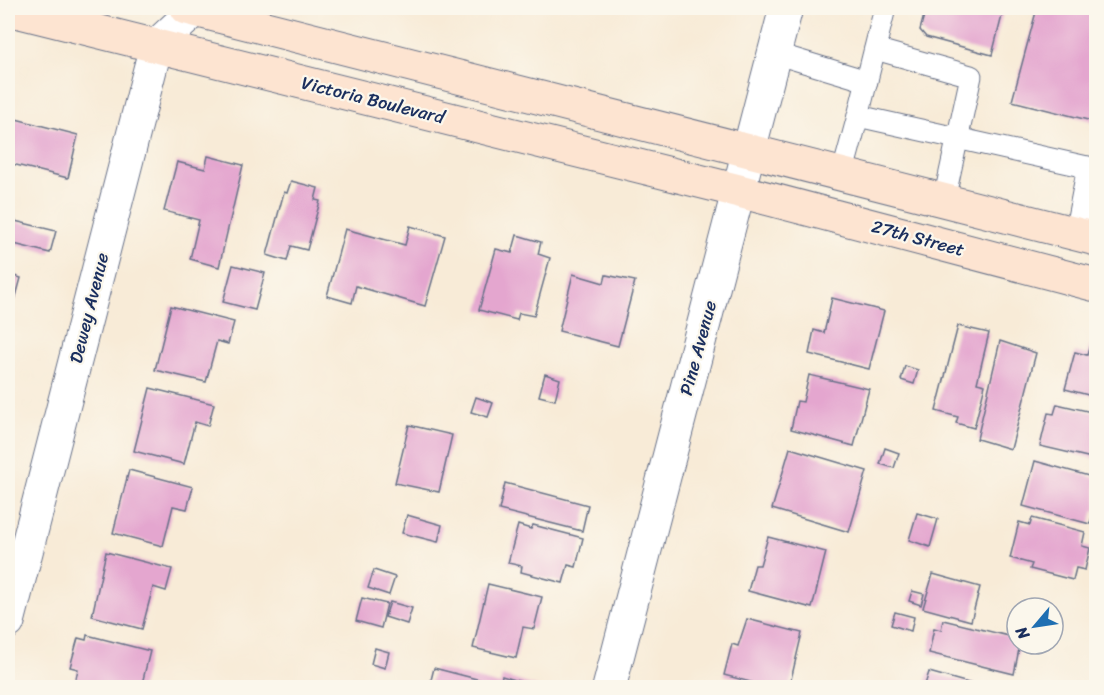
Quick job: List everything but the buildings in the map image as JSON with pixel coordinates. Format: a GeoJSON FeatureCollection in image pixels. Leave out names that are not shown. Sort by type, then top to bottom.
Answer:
{"type":"FeatureCollection","features":[{"type":"Feature","properties":{"kind":"main road"},"geometry":{"type":"LineString","coordinates":[[194,8],[1086,236]]}},
{"type":"Feature","properties":{"kind":"main road","name":"Victoria Boulevard"},"geometry":{"type":"LineString","coordinates":[[8,9],[739,191]]}},
{"type":"Feature","properties":{"kind":"main road","name":"27th Street"},"geometry":{"type":"LineString","coordinates":[[739,191],[1096,285]]}},
{"type":"Feature","properties":{"kind":"street"},"geometry":{"type":"LineString","coordinates":[[156,46],[194,8]]}},
{"type":"Feature","properties":{"kind":"street","name":"Pine Avenue"},"geometry":{"type":"LineString","coordinates":[[609,687],[786,8]]}},
{"type":"Feature","properties":{"kind":"street","name":"Dewey Avenue"},"geometry":{"type":"LineString","coordinates":[[8,622],[156,46]]}},
{"type":"Feature","properties":{"kind":"lane"},"geometry":{"type":"LineString","coordinates":[[842,175],[885,8]]}},
{"type":"Feature","properties":{"kind":"lane"},"geometry":{"type":"LineString","coordinates":[[874,49],[971,76],[944,200]]}},
{"type":"Feature","properties":{"kind":"lane"},"geometry":{"type":"LineString","coordinates":[[774,53],[867,81]]}},
{"type":"Feature","properties":{"kind":"lane"},"geometry":{"type":"LineString","coordinates":[[858,116],[1092,168],[1086,236]]}}]}
